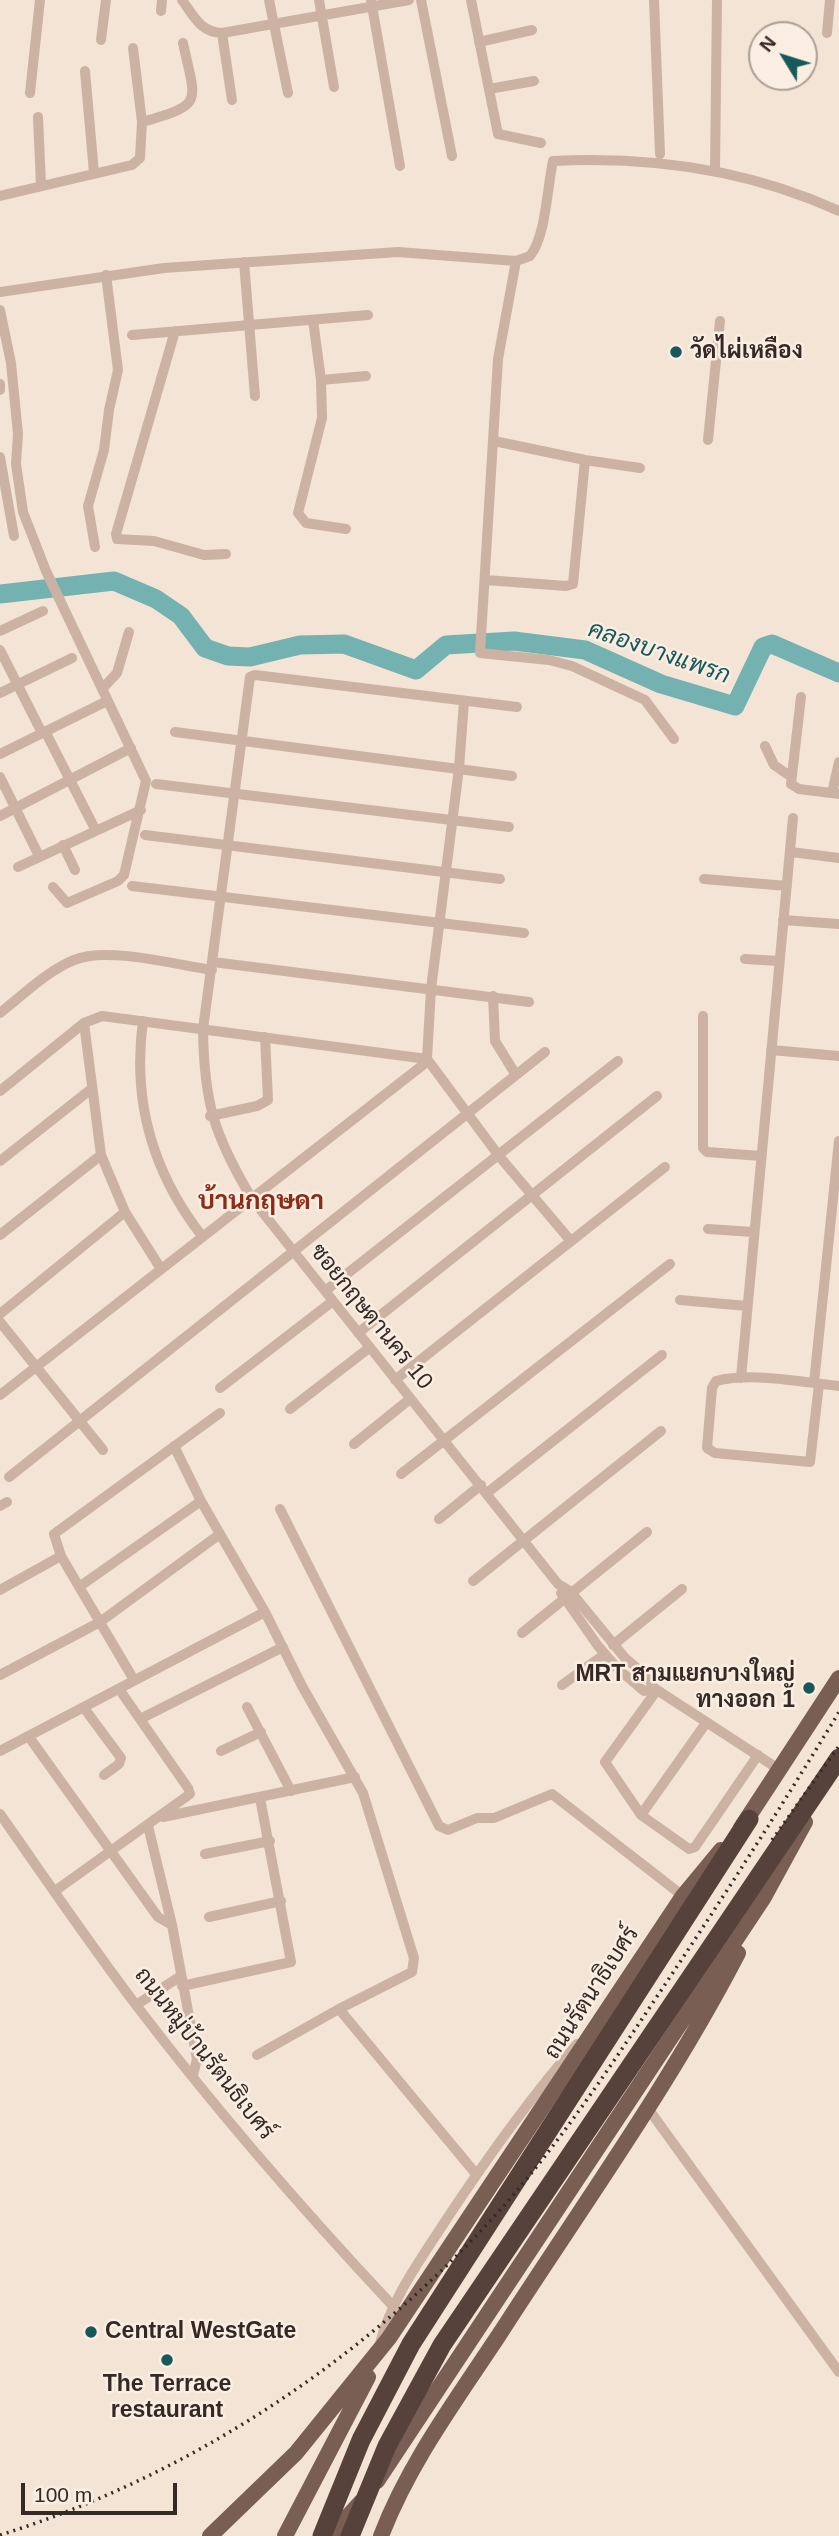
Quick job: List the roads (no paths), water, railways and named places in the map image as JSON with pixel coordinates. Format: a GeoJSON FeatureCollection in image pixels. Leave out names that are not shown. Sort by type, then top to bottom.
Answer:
{"type":"FeatureCollection","features":[{"type":"Feature","properties":{"kind":"highway"},"geometry":{"type":"LineString","coordinates":[[350,2536],[387,2446],[425,2372],[577,2141],[839,1759]]}},
{"type":"Feature","properties":{"kind":"highway"},"geometry":{"type":"LineString","coordinates":[[323,2536],[376,2408],[440,2296],[749,1819]]}},
{"type":"Feature","properties":{"kind":"main road","name":"ถนนรัตนาธิเบศร์"},"geometry":{"type":"LineString","coordinates":[[389,2338],[683,1896],[749,1819],[839,1678]]}},
{"type":"Feature","properties":{"kind":"main road"},"geometry":{"type":"LineString","coordinates":[[381,2536],[398,2495],[436,2430],[647,2107],[709,2007],[764,1896],[839,1759]]}},
{"type":"Feature","properties":{"kind":"main road"},"geometry":{"type":"LineString","coordinates":[[330,2536],[389,2465],[764,1896]]}},
{"type":"Feature","properties":{"kind":"main road"},"geometry":{"type":"LineString","coordinates":[[210,2536],[296,2453],[389,2338]]}},
{"type":"Feature","properties":{"kind":"main road"},"geometry":{"type":"LineString","coordinates":[[285,2536],[389,2338]]}},
{"type":"Feature","properties":{"kind":"street"},"geometry":{"type":"LineString","coordinates":[[30,93],[40,0]]}},
{"type":"Feature","properties":{"kind":"street"},"geometry":{"type":"LineString","coordinates":[[101,40],[106,0]]}},
{"type":"Feature","properties":{"kind":"street"},"geometry":{"type":"LineString","coordinates":[[182,0],[202,27],[210,32],[222,33],[371,3],[409,0]]}},
{"type":"Feature","properties":{"kind":"street"},"geometry":{"type":"LineString","coordinates":[[269,0],[288,93]]}},
{"type":"Feature","properties":{"kind":"street"},"geometry":{"type":"LineString","coordinates":[[318,0],[334,87]]}},
{"type":"Feature","properties":{"kind":"street"},"geometry":{"type":"LineString","coordinates":[[421,0],[452,156]]}},
{"type":"Feature","properties":{"kind":"street"},"geometry":{"type":"LineString","coordinates":[[471,0],[498,134],[541,143]]}},
{"type":"Feature","properties":{"kind":"street"},"geometry":{"type":"LineString","coordinates":[[654,0],[660,154]]}},
{"type":"Feature","properties":{"kind":"street"},"geometry":{"type":"LineString","coordinates":[[715,170],[717,0]]}},
{"type":"Feature","properties":{"kind":"street"},"geometry":{"type":"LineString","coordinates":[[827,33],[830,0]]}},
{"type":"Feature","properties":{"kind":"street"},"geometry":{"type":"LineString","coordinates":[[371,3],[400,166]]}},
{"type":"Feature","properties":{"kind":"street"},"geometry":{"type":"LineString","coordinates":[[479,42],[532,30]]}},
{"type":"Feature","properties":{"kind":"street"},"geometry":{"type":"LineString","coordinates":[[222,33],[232,100]]}},
{"type":"Feature","properties":{"kind":"street"},"geometry":{"type":"LineString","coordinates":[[142,122],[184,110],[190,104],[192,86],[183,43]]}},
{"type":"Feature","properties":{"kind":"street"},"geometry":{"type":"LineString","coordinates":[[0,196],[132,165],[140,158],[142,122],[133,48]]}},
{"type":"Feature","properties":{"kind":"street"},"geometry":{"type":"LineString","coordinates":[[85,71],[94,173]]}},
{"type":"Feature","properties":{"kind":"street"},"geometry":{"type":"LineString","coordinates":[[489,89],[534,81]]}},
{"type":"Feature","properties":{"kind":"street"},"geometry":{"type":"LineString","coordinates":[[38,117],[41,185]]}},
{"type":"Feature","properties":{"kind":"street"},"geometry":{"type":"LineString","coordinates":[[0,292],[106,275],[244,262],[398,252],[516,261],[530,256],[542,234],[545,194],[553,161],[593,160],[715,170],[793,190],[839,211]]}},
{"type":"Feature","properties":{"kind":"street"},"geometry":{"type":"LineString","coordinates":[[516,261],[498,359],[480,653],[549,660],[572,666],[645,700],[674,739]]}},
{"type":"Feature","properties":{"kind":"street"},"geometry":{"type":"LineString","coordinates":[[244,262],[255,396]]}},
{"type":"Feature","properties":{"kind":"street"},"geometry":{"type":"LineString","coordinates":[[95,547],[88,506],[104,450],[108,410],[118,370],[106,275]]}},
{"type":"Feature","properties":{"kind":"street"},"geometry":{"type":"LineString","coordinates":[[0,310],[11,363],[18,434],[16,464],[23,512],[46,570],[146,781],[127,870],[118,881],[67,903],[53,887]]}},
{"type":"Feature","properties":{"kind":"street"},"geometry":{"type":"LineString","coordinates":[[132,335],[368,316]]}},
{"type":"Feature","properties":{"kind":"street"},"geometry":{"type":"LineString","coordinates":[[313,320],[321,380],[322,418],[298,513],[306,523],[346,529]]}},
{"type":"Feature","properties":{"kind":"street"},"geometry":{"type":"LineString","coordinates":[[708,440],[720,321]]}},
{"type":"Feature","properties":{"kind":"street"},"geometry":{"type":"LineString","coordinates":[[174,331],[116,534],[121,541],[149,540],[204,555],[226,554]]}},
{"type":"Feature","properties":{"kind":"street"},"geometry":{"type":"LineString","coordinates":[[321,380],[366,376]]}},
{"type":"Feature","properties":{"kind":"street"},"geometry":{"type":"LineString","coordinates":[[0,384],[0,390]]}},
{"type":"Feature","properties":{"kind":"street"},"geometry":{"type":"LineString","coordinates":[[494,441],[585,460],[640,468]]}},
{"type":"Feature","properties":{"kind":"street"},"geometry":{"type":"LineString","coordinates":[[0,457],[14,536]]}},
{"type":"Feature","properties":{"kind":"street"},"geometry":{"type":"LineString","coordinates":[[486,580],[566,586],[573,584],[585,460]]}},
{"type":"Feature","properties":{"kind":"street"},"geometry":{"type":"LineString","coordinates":[[0,631],[43,611]]}},
{"type":"Feature","properties":{"kind":"street"},"geometry":{"type":"LineString","coordinates":[[102,689],[117,673],[129,632]]}},
{"type":"Feature","properties":{"kind":"street"},"geometry":{"type":"LineString","coordinates":[[0,650],[95,829]]}},
{"type":"Feature","properties":{"kind":"street"},"geometry":{"type":"LineString","coordinates":[[0,693],[72,658]]}},
{"type":"Feature","properties":{"kind":"street","name":"ซอยกฤษดานคร 10"},"geometry":{"type":"LineString","coordinates":[[464,702],[255,675],[250,677],[213,966],[202,1029],[203,1079],[210,1116],[228,1158],[252,1199],[558,1584],[605,1654],[644,1691],[655,1689]]}},
{"type":"Feature","properties":{"kind":"street"},"geometry":{"type":"LineString","coordinates":[[801,697],[790,776],[794,787],[836,794],[839,762]]}},
{"type":"Feature","properties":{"kind":"street"},"geometry":{"type":"LineString","coordinates":[[0,754],[107,701]]}},
{"type":"Feature","properties":{"kind":"street"},"geometry":{"type":"LineString","coordinates":[[517,707],[464,702],[453,821],[431,989],[427,1060],[499,1156],[570,1240]]}},
{"type":"Feature","properties":{"kind":"street"},"geometry":{"type":"LineString","coordinates":[[175,733],[512,776]]}},
{"type":"Feature","properties":{"kind":"street"},"geometry":{"type":"LineString","coordinates":[[765,746],[774,765],[790,776]]}},
{"type":"Feature","properties":{"kind":"street"},"geometry":{"type":"LineString","coordinates":[[0,816],[131,748]]}},
{"type":"Feature","properties":{"kind":"street"},"geometry":{"type":"LineString","coordinates":[[0,777],[39,856]]}},
{"type":"Feature","properties":{"kind":"street"},"geometry":{"type":"LineString","coordinates":[[156,784],[509,827]]}},
{"type":"Feature","properties":{"kind":"street"},"geometry":{"type":"LineString","coordinates":[[18,867],[95,829],[141,810]]}},
{"type":"Feature","properties":{"kind":"street"},"geometry":{"type":"LineString","coordinates":[[741,1378],[793,818]]}},
{"type":"Feature","properties":{"kind":"street"},"geometry":{"type":"LineString","coordinates":[[145,835],[500,879]]}},
{"type":"Feature","properties":{"kind":"street"},"geometry":{"type":"LineString","coordinates":[[63,845],[75,870]]}},
{"type":"Feature","properties":{"kind":"street"},"geometry":{"type":"LineString","coordinates":[[791,852],[839,858]]}},
{"type":"Feature","properties":{"kind":"street"},"geometry":{"type":"LineString","coordinates":[[704,878],[787,887]]}},
{"type":"Feature","properties":{"kind":"street"},"geometry":{"type":"LineString","coordinates":[[132,886],[524,933]]}},
{"type":"Feature","properties":{"kind":"street"},"geometry":{"type":"LineString","coordinates":[[783,920],[839,924]]}},
{"type":"Feature","properties":{"kind":"street"},"geometry":{"type":"LineString","coordinates":[[0,1013],[56,969],[76,959],[113,956],[431,989],[529,1002]]}},
{"type":"Feature","properties":{"kind":"street"},"geometry":{"type":"LineString","coordinates":[[745,959],[779,961]]}},
{"type":"Feature","properties":{"kind":"street"},"geometry":{"type":"LineString","coordinates":[[493,996],[495,1041],[516,1075]]}},
{"type":"Feature","properties":{"kind":"street"},"geometry":{"type":"LineString","coordinates":[[0,1091],[84,1023],[102,1016],[427,1060]]}},
{"type":"Feature","properties":{"kind":"street"},"geometry":{"type":"LineString","coordinates":[[703,1016],[703,1148],[707,1152],[761,1156]]}},
{"type":"Feature","properties":{"kind":"street"},"geometry":{"type":"LineString","coordinates":[[143,1021],[140,1062],[151,1145],[170,1190],[202,1236]]}},
{"type":"Feature","properties":{"kind":"street"},"geometry":{"type":"LineString","coordinates":[[84,1023],[90,1090],[101,1155],[125,1212],[162,1269]]}},
{"type":"Feature","properties":{"kind":"street"},"geometry":{"type":"LineString","coordinates":[[210,1116],[257,1106],[268,1100],[265,1037]]}},
{"type":"Feature","properties":{"kind":"street"},"geometry":{"type":"LineString","coordinates":[[771,1049],[839,1056]]}},
{"type":"Feature","properties":{"kind":"street"},"geometry":{"type":"LineString","coordinates":[[9,1477],[545,1052]]}},
{"type":"Feature","properties":{"kind":"street"},"geometry":{"type":"LineString","coordinates":[[0,1395],[427,1060]]}},
{"type":"Feature","properties":{"kind":"street"},"geometry":{"type":"LineString","coordinates":[[325,1292],[618,1060]]}},
{"type":"Feature","properties":{"kind":"street"},"geometry":{"type":"LineString","coordinates":[[0,1161],[90,1090]]}},
{"type":"Feature","properties":{"kind":"street"},"geometry":{"type":"LineString","coordinates":[[358,1333],[657,1096]]}},
{"type":"Feature","properties":{"kind":"street"},"geometry":{"type":"LineString","coordinates":[[839,1141],[836,1197],[816,1383],[812,1457],[804,1463],[715,1453],[707,1448],[713,1383],[741,1378],[816,1383],[839,1386]]}},
{"type":"Feature","properties":{"kind":"street"},"geometry":{"type":"LineString","coordinates":[[0,1235],[101,1155]]}},
{"type":"Feature","properties":{"kind":"street"},"geometry":{"type":"LineString","coordinates":[[395,1380],[665,1167]]}},
{"type":"Feature","properties":{"kind":"street"},"geometry":{"type":"LineString","coordinates":[[0,1314],[125,1212]]}},
{"type":"Feature","properties":{"kind":"street"},"geometry":{"type":"LineString","coordinates":[[708,1230],[753,1232]]}},
{"type":"Feature","properties":{"kind":"street"},"geometry":{"type":"LineString","coordinates":[[401,1474],[670,1264]]}},
{"type":"Feature","properties":{"kind":"street"},"geometry":{"type":"LineString","coordinates":[[680,1300],[747,1306]]}},
{"type":"Feature","properties":{"kind":"street"},"geometry":{"type":"LineString","coordinates":[[220,1388],[332,1301]]}},
{"type":"Feature","properties":{"kind":"street"},"geometry":{"type":"LineString","coordinates":[[0,1322],[103,1450]]}},
{"type":"Feature","properties":{"kind":"street"},"geometry":{"type":"LineString","coordinates":[[290,1409],[369,1348]]}},
{"type":"Feature","properties":{"kind":"street"},"geometry":{"type":"LineString","coordinates":[[439,1519],[484,1489],[662,1355]]}},
{"type":"Feature","properties":{"kind":"street"},"geometry":{"type":"LineString","coordinates":[[354,1444],[410,1399]]}},
{"type":"Feature","properties":{"kind":"street"},"geometry":{"type":"LineString","coordinates":[[134,1680],[61,1556],[54,1539],[59,1529],[220,1413]]}},
{"type":"Feature","properties":{"kind":"street"},"geometry":{"type":"LineString","coordinates":[[473,1581],[661,1431]]}},
{"type":"Feature","properties":{"kind":"street"},"geometry":{"type":"LineString","coordinates":[[174,1446],[201,1501],[355,1777],[370,1815],[415,1964],[412,1972],[257,2055]]}},
{"type":"Feature","properties":{"kind":"street"},"geometry":{"type":"LineString","coordinates":[[79,1587],[201,1501]]}},
{"type":"Feature","properties":{"kind":"street"},"geometry":{"type":"LineString","coordinates":[[280,1509],[439,1826],[448,1830],[477,1818],[494,1818],[552,1794],[683,1896]]}},
{"type":"Feature","properties":{"kind":"street"},"geometry":{"type":"LineString","coordinates":[[522,1633],[646,1532]]}},
{"type":"Feature","properties":{"kind":"street"},"geometry":{"type":"LineString","coordinates":[[0,1675],[100,1622],[220,1534]]}},
{"type":"Feature","properties":{"kind":"street"},"geometry":{"type":"LineString","coordinates":[[0,1590],[61,1556]]}},
{"type":"Feature","properties":{"kind":"street"},"geometry":{"type":"LineString","coordinates":[[613,1645],[682,1589]]}},
{"type":"Feature","properties":{"kind":"street","name":"ซอยกฤษดานคร 10"},"geometry":{"type":"LineString","coordinates":[[566,1595],[613,1645],[648,1676],[655,1689],[780,1770]]}},
{"type":"Feature","properties":{"kind":"street"},"geometry":{"type":"LineString","coordinates":[[0,1751],[265,1612]]}},
{"type":"Feature","properties":{"kind":"street"},"geometry":{"type":"LineString","coordinates":[[140,1719],[283,1647]]}},
{"type":"Feature","properties":{"kind":"street"},"geometry":{"type":"LineString","coordinates":[[562,1685],[605,1654]]}},
{"type":"Feature","properties":{"kind":"street"},"geometry":{"type":"LineString","coordinates":[[55,1892],[187,1798],[190,1791],[119,1689]]}},
{"type":"Feature","properties":{"kind":"street"},"geometry":{"type":"LineString","coordinates":[[655,1689],[605,1762],[641,1815],[693,1849],[758,1755]]}},
{"type":"Feature","properties":{"kind":"street"},"geometry":{"type":"LineString","coordinates":[[247,1707],[290,1791]]}},
{"type":"Feature","properties":{"kind":"street"},"geometry":{"type":"LineString","coordinates":[[84,1708],[121,1758],[119,1764],[104,1775]]}},
{"type":"Feature","properties":{"kind":"street"},"geometry":{"type":"LineString","coordinates":[[641,1815],[706,1723]]}},
{"type":"Feature","properties":{"kind":"street"},"geometry":{"type":"LineString","coordinates":[[221,1751],[261,1732]]}},
{"type":"Feature","properties":{"kind":"street"},"geometry":{"type":"LineString","coordinates":[[29,1737],[158,1917],[172,1926]]}},
{"type":"Feature","properties":{"kind":"street"},"geometry":{"type":"LineString","coordinates":[[159,1818],[355,1777]]}},
{"type":"Feature","properties":{"kind":"street"},"geometry":{"type":"LineString","coordinates":[[136,2005],[181,1981],[291,1962],[260,1798]]}},
{"type":"Feature","properties":{"kind":"street","name":"ถนนหมู่บ้านรัตนธิเบศร์"},"geometry":{"type":"LineString","coordinates":[[0,1814],[136,2005],[299,2206],[391,2305]]}},
{"type":"Feature","properties":{"kind":"street"},"geometry":{"type":"LineString","coordinates":[[148,1826],[172,1926],[197,2059],[193,2075]]}},
{"type":"Feature","properties":{"kind":"street"},"geometry":{"type":"LineString","coordinates":[[205,1854],[270,1841]]}},
{"type":"Feature","properties":{"kind":"street"},"geometry":{"type":"LineString","coordinates":[[209,1917],[281,1901]]}},
{"type":"Feature","properties":{"kind":"street"},"geometry":{"type":"LineString","coordinates":[[339,2009],[476,2174]]}},
{"type":"Feature","properties":{"kind":"street"},"geometry":{"type":"LineString","coordinates":[[377,2354],[391,2305],[476,2174],[529,2100],[609,2009]]}},
{"type":"Feature","properties":{"kind":"street"},"geometry":{"type":"LineString","coordinates":[[647,2107],[839,2372]]}},
{"type":"Feature","properties":{"kind":"waterway","name":"คลองบางแพรก"},"geometry":{"type":"LineString","coordinates":[[0,594],[114,581],[156,599],[181,616],[205,648],[228,656],[250,657],[300,645],[344,644],[416,670],[446,645],[514,641],[585,650],[661,684],[735,706],[763,647],[772,644],[839,673]]}},
{"type":"Feature","properties":{"kind":"railway"},"geometry":{"type":"LineString","coordinates":[[0,2535],[69,2511],[136,2482],[202,2448],[265,2410],[326,2368],[384,2322],[439,2273],[513,2195],[577,2113],[703,1927],[839,1712]]}},
{"type":"Feature","properties":{"kind":"railway"},"geometry":{"type":"LineString","coordinates":[[772,1840],[839,1746]]}},
{"type":"Feature","properties":{"kind":"place","name":"วัดไผ่เหลือง"},"geometry":{"type":"Point","coordinates":[676,352]}},
{"type":"Feature","properties":{"kind":"place","name":"MRT สามแยกบางใหญ่ ทางออก 1"},"geometry":{"type":"Point","coordinates":[809,1688]}},
{"type":"Feature","properties":{"kind":"place","name":"Central WestGate"},"geometry":{"type":"Point","coordinates":[91,2332]}},
{"type":"Feature","properties":{"kind":"place","name":"The Terrace restaurant"},"geometry":{"type":"Point","coordinates":[167,2360]}},
{"type":"Feature","properties":{"kind":"district","name":"บ้านกฤษดา"},"geometry":{"type":"Point","coordinates":[261,1202]}}]}
